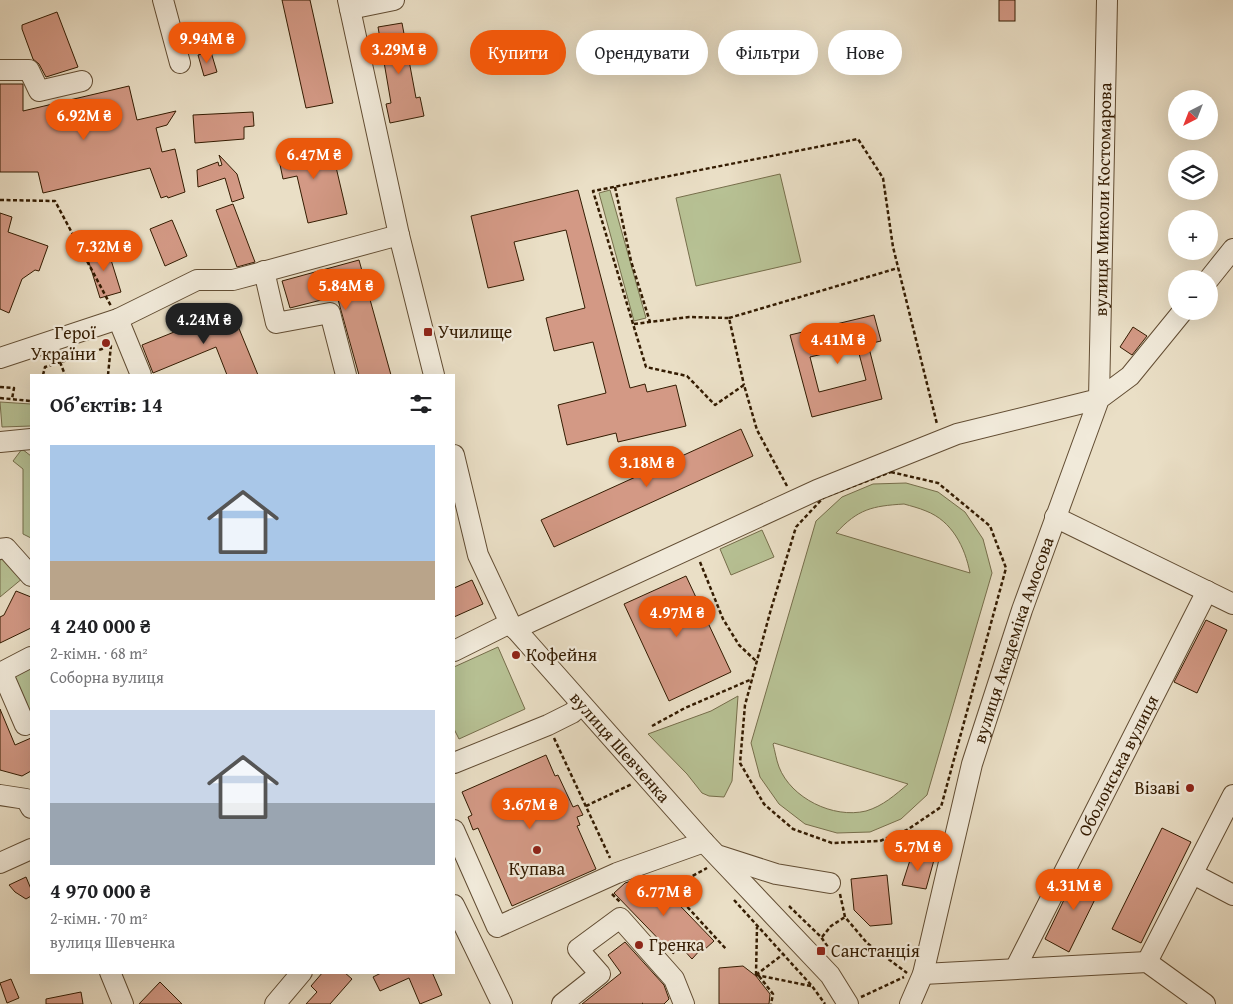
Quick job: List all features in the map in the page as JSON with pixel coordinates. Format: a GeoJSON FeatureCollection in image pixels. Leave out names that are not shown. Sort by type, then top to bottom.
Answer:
{"type":"FeatureCollection","features":[{"type":"Feature","properties":{"kind":"street"},"geometry":{"type":"LineString","coordinates":[[162,0],[180,64]]}},
{"type":"Feature","properties":{"kind":"street"},"geometry":{"type":"LineString","coordinates":[[394,0],[349,5],[399,235],[434,374]]}},
{"type":"Feature","properties":{"kind":"street","name":"вулиця Миколи Костомарова"},"geometry":{"type":"LineString","coordinates":[[1099,399],[1107,0]]}},
{"type":"Feature","properties":{"kind":"street"},"geometry":{"type":"LineString","coordinates":[[0,70],[29,70],[39,91],[82,81]]}},
{"type":"Feature","properties":{"kind":"street"},"geometry":{"type":"LineString","coordinates":[[0,358],[118,319],[197,280],[232,280],[399,235]]}},
{"type":"Feature","properties":{"kind":"street"},"geometry":{"type":"LineString","coordinates":[[1216,270],[1233,249]]}},
{"type":"Feature","properties":{"kind":"street"},"geometry":{"type":"LineString","coordinates":[[264,271],[276,323],[330,313],[346,374]]}},
{"type":"Feature","properties":{"kind":"street"},"geometry":{"type":"LineString","coordinates":[[118,319],[119,343],[140,374]]}},
{"type":"Feature","properties":{"kind":"street"},"geometry":{"type":"LineString","coordinates":[[455,651],[693,547],[795,500],[949,437],[1099,399],[1130,376],[1176,320]]}},
{"type":"Feature","properties":{"kind":"street","name":"вулиця Академіка Амосова"},"geometry":{"type":"LineString","coordinates":[[910,1004],[923,974],[972,764],[1022,610],[1099,399]]}},
{"type":"Feature","properties":{"kind":"street"},"geometry":{"type":"LineString","coordinates":[[0,442],[30,439]]}},
{"type":"Feature","properties":{"kind":"street","name":"вулиця Шевченка"},"geometry":{"type":"LineString","coordinates":[[455,459],[478,555],[512,626],[710,855],[830,974],[848,1004]]}},
{"type":"Feature","properties":{"kind":"street"},"geometry":{"type":"LineString","coordinates":[[1055,517],[1233,604]]}},
{"type":"Feature","properties":{"kind":"street"},"geometry":{"type":"LineString","coordinates":[[0,549],[6,548],[28,566]]}},
{"type":"Feature","properties":{"kind":"street","name":"Оболонська вулиця"},"geometry":{"type":"LineString","coordinates":[[1015,969],[1207,591]]}},
{"type":"Feature","properties":{"kind":"street"},"geometry":{"type":"LineString","coordinates":[[30,658],[2,672],[25,725],[30,722]]}},
{"type":"Feature","properties":{"kind":"street"},"geometry":{"type":"LineString","coordinates":[[455,763],[548,725],[572,713],[581,705]]}},
{"type":"Feature","properties":{"kind":"street"},"geometry":{"type":"LineString","coordinates":[[0,794],[30,801]]}},
{"type":"Feature","properties":{"kind":"street"},"geometry":{"type":"LineString","coordinates":[[1146,962],[1233,795]]}},
{"type":"Feature","properties":{"kind":"street"},"geometry":{"type":"LineString","coordinates":[[455,832],[497,927],[616,880],[710,855],[776,874],[830,883]]}},
{"type":"Feature","properties":{"kind":"street"},"geometry":{"type":"LineString","coordinates":[[0,863],[30,849]]}},
{"type":"Feature","properties":{"kind":"street"},"geometry":{"type":"LineString","coordinates":[[1193,874],[1233,895]]}},
{"type":"Feature","properties":{"kind":"street"},"geometry":{"type":"LineString","coordinates":[[455,910],[458,926],[502,1004]]}},
{"type":"Feature","properties":{"kind":"street"},"geometry":{"type":"LineString","coordinates":[[562,1004],[600,974],[578,949],[620,918],[674,979],[684,1004]]}},
{"type":"Feature","properties":{"kind":"street"},"geometry":{"type":"LineString","coordinates":[[923,974],[1146,962],[1205,1004]]}},
{"type":"Feature","properties":{"kind":"street"},"geometry":{"type":"LineString","coordinates":[[111,974],[123,1004]]}},
{"type":"Feature","properties":{"kind":"street"},"geometry":{"type":"LineString","coordinates":[[276,1004],[300,974]]}},
{"type":"Feature","properties":{"kind":"path"},"geometry":{"type":"LineString","coordinates":[[744,385],[715,404],[687,376],[646,367],[593,191],[858,139],[883,178],[893,247],[898,267],[949,437]]}},
{"type":"Feature","properties":{"kind":"path"},"geometry":{"type":"LineString","coordinates":[[615,187],[631,261],[650,322]]}},
{"type":"Feature","properties":{"kind":"path"},"geometry":{"type":"LineString","coordinates":[[634,324],[689,317],[729,318],[898,267]]}},
{"type":"Feature","properties":{"kind":"path"},"geometry":{"type":"LineString","coordinates":[[729,318],[744,385],[757,430],[795,500]]}},
{"type":"Feature","properties":{"kind":"path"},"geometry":{"type":"LineString","coordinates":[[43,374],[45,367],[119,343]]}},
{"type":"Feature","properties":{"kind":"path"},"geometry":{"type":"LineString","coordinates":[[108,374],[119,343]]}},
{"type":"Feature","properties":{"kind":"path"},"geometry":{"type":"LineString","coordinates":[[60,362],[65,374]]}},
{"type":"Feature","properties":{"kind":"path"},"geometry":{"type":"LineString","coordinates":[[0,387],[14,388],[12,399]]}},
{"type":"Feature","properties":{"kind":"path"},"geometry":{"type":"LineString","coordinates":[[0,398],[30,401]]}},
{"type":"Feature","properties":{"kind":"path"},"geometry":{"type":"LineString","coordinates":[[891,472],[938,483],[990,526],[1006,568],[941,807],[907,830],[880,841],[832,843],[793,829],[764,804],[740,763],[745,705],[757,662],[796,527],[824,497],[891,472]]}},
{"type":"Feature","properties":{"kind":"path"},"geometry":{"type":"LineString","coordinates":[[693,547],[723,619],[739,645],[757,662]]}},
{"type":"Feature","properties":{"kind":"path"},"geometry":{"type":"LineString","coordinates":[[652,726],[685,708],[752,679]]}},
{"type":"Feature","properties":{"kind":"path"},"geometry":{"type":"LineString","coordinates":[[548,725],[586,806],[616,880],[611,893],[624,907]]}},
{"type":"Feature","properties":{"kind":"path"},"geometry":{"type":"LineString","coordinates":[[586,806],[633,783]]}},
{"type":"Feature","properties":{"kind":"path"},"geometry":{"type":"LineString","coordinates":[[687,879],[710,855]]}},
{"type":"Feature","properties":{"kind":"path"},"geometry":{"type":"LineString","coordinates":[[648,876],[658,879],[669,887],[726,949]]}},
{"type":"Feature","properties":{"kind":"path"},"geometry":{"type":"LineString","coordinates":[[830,883],[839,886],[845,917],[867,944],[910,975],[859,998],[863,1004]]}},
{"type":"Feature","properties":{"kind":"path"},"geometry":{"type":"LineString","coordinates":[[821,937],[831,926],[845,917]]}},
{"type":"Feature","properties":{"kind":"path"},"geometry":{"type":"LineString","coordinates":[[757,926],[757,976],[774,994],[772,1004]]}},
{"type":"Feature","properties":{"kind":"path"},"geometry":{"type":"LineString","coordinates":[[757,976],[782,954]]}},
{"type":"Feature","properties":{"kind":"path"},"geometry":{"type":"LineString","coordinates":[[757,976],[812,986]]}},
{"type":"Feature","properties":{"kind":"path"},"geometry":{"type":"LineString","coordinates":[[819,1004],[823,1001]]}},
{"type":"Feature","properties":{"kind":"green space"},"geometry":{"type":"Polygon","coordinates":[[[780,174],[801,262],[696,286],[676,198],[780,174]]]}},
{"type":"Feature","properties":{"kind":"green space"},"geometry":{"type":"Polygon","coordinates":[[[610,190],[646,318],[634,321],[599,193],[610,190]]]}},
{"type":"Feature","properties":{"kind":"green space"},"geometry":{"type":"Polygon","coordinates":[[[0,402],[30,404],[30,426],[2,427],[0,402]]]}},
{"type":"Feature","properties":{"kind":"green space"},"geometry":{"type":"Polygon","coordinates":[[[22,449],[30,455],[30,538],[23,534],[23,469],[13,461],[22,449]]]}},
{"type":"Feature","properties":{"kind":"green space"},"geometry":{"type":"Polygon","coordinates":[[[906,483],[938,492],[965,512],[983,539],[992,573],[927,795],[901,819],[870,832],[837,833],[805,824],[779,804],[760,777],[751,743],[816,521],[842,497],[873,484],[906,483]],[[904,504],[866,510],[851,519],[836,533],[970,573],[961,545],[950,528],[935,515],[904,504]],[[774,743],[779,767],[793,788],[803,797],[827,809],[853,813],[866,811],[883,803],[908,784],[774,743]]]}},
{"type":"Feature","properties":{"kind":"green space"},"geometry":{"type":"Polygon","coordinates":[[[762,530],[774,557],[731,575],[720,549],[762,530]]]}},
{"type":"Feature","properties":{"kind":"green space"},"geometry":{"type":"Polygon","coordinates":[[[7,558],[23,578],[0,597],[0,560],[7,558]]]}},
{"type":"Feature","properties":{"kind":"green space"},"geometry":{"type":"Polygon","coordinates":[[[498,647],[525,709],[459,739],[455,731],[455,667],[498,647]]]}},
{"type":"Feature","properties":{"kind":"green space"},"geometry":{"type":"Polygon","coordinates":[[[30,662],[30,715],[9,673],[30,662]]]}},
{"type":"Feature","properties":{"kind":"green space"},"geometry":{"type":"Polygon","coordinates":[[[738,696],[732,781],[724,797],[709,796],[702,793],[687,774],[648,734],[711,711],[738,696]]]}},
{"type":"Feature","properties":{"kind":"building"},"geometry":{"type":"Polygon","coordinates":[[[282,0],[310,0],[333,103],[306,108],[282,0]]]}},
{"type":"Feature","properties":{"kind":"building"},"geometry":{"type":"Polygon","coordinates":[[[999,0],[1015,0],[1015,21],[999,21],[999,0]]]}},
{"type":"Feature","properties":{"kind":"building"},"geometry":{"type":"Polygon","coordinates":[[[57,12],[78,67],[46,77],[39,64],[33,59],[22,25],[57,12]]]}},
{"type":"Feature","properties":{"kind":"building"},"geometry":{"type":"Polygon","coordinates":[[[402,23],[416,98],[420,97],[424,116],[390,123],[386,104],[391,103],[378,27],[402,23]]]}},
{"type":"Feature","properties":{"kind":"building"},"geometry":{"type":"Polygon","coordinates":[[[211,52],[217,72],[204,76],[198,55],[211,52]]]}},
{"type":"Feature","properties":{"kind":"building"},"geometry":{"type":"Polygon","coordinates":[[[0,84],[23,84],[23,111],[129,86],[137,120],[176,111],[167,125],[156,128],[162,152],[175,149],[185,192],[168,198],[167,196],[161,198],[150,168],[43,193],[38,172],[0,172],[0,84]]]}},
{"type":"Feature","properties":{"kind":"building"},"geometry":{"type":"Polygon","coordinates":[[[253,112],[254,126],[244,127],[244,139],[195,143],[193,115],[253,112]]]}},
{"type":"Feature","properties":{"kind":"building"},"geometry":{"type":"Polygon","coordinates":[[[321,140],[327,169],[336,167],[347,214],[308,223],[297,176],[283,179],[277,150],[321,140]]]}},
{"type":"Feature","properties":{"kind":"building"},"geometry":{"type":"Polygon","coordinates":[[[219,155],[237,174],[244,198],[232,202],[225,178],[198,187],[197,170],[218,162],[219,166],[222,165],[219,155]]]}},
{"type":"Feature","properties":{"kind":"building"},"geometry":{"type":"Polygon","coordinates":[[[578,190],[630,388],[645,384],[647,392],[676,385],[686,426],[618,442],[616,433],[567,445],[558,405],[606,393],[593,342],[554,351],[546,318],[585,308],[566,230],[514,242],[524,280],[488,288],[471,216],[578,190]]]}},
{"type":"Feature","properties":{"kind":"building"},"geometry":{"type":"Polygon","coordinates":[[[233,204],[255,262],[237,267],[216,210],[233,204]]]}},
{"type":"Feature","properties":{"kind":"building"},"geometry":{"type":"Polygon","coordinates":[[[0,213],[12,217],[8,232],[48,246],[39,271],[35,270],[22,279],[9,313],[0,309],[0,213]]]}},
{"type":"Feature","properties":{"kind":"building"},"geometry":{"type":"Polygon","coordinates":[[[172,220],[187,256],[165,266],[150,229],[172,220]]]}},
{"type":"Feature","properties":{"kind":"building"},"geometry":{"type":"Polygon","coordinates":[[[107,247],[121,292],[100,298],[86,253],[107,247]]]}},
{"type":"Feature","properties":{"kind":"building"},"geometry":{"type":"Polygon","coordinates":[[[359,260],[391,374],[359,374],[337,296],[290,308],[282,281],[359,260]]]}},
{"type":"Feature","properties":{"kind":"building"},"geometry":{"type":"Polygon","coordinates":[[[231,309],[258,374],[227,374],[216,347],[153,373],[142,345],[231,309]]]}},
{"type":"Feature","properties":{"kind":"building"},"geometry":{"type":"Polygon","coordinates":[[[874,315],[881,341],[868,344],[882,399],[812,417],[790,335],[874,315]],[[857,346],[810,357],[819,392],[866,380],[857,346]]]}},
{"type":"Feature","properties":{"kind":"building"},"geometry":{"type":"Polygon","coordinates":[[[1133,327],[1147,336],[1132,355],[1120,347],[1133,327]]]}},
{"type":"Feature","properties":{"kind":"building"},"geometry":{"type":"Polygon","coordinates":[[[741,429],[753,456],[554,547],[541,520],[741,429]]]}},
{"type":"Feature","properties":{"kind":"building"},"geometry":{"type":"Polygon","coordinates":[[[686,576],[731,672],[669,701],[624,604],[686,576]]]}},
{"type":"Feature","properties":{"kind":"building"},"geometry":{"type":"Polygon","coordinates":[[[472,580],[483,604],[455,617],[455,588],[472,580]]]}},
{"type":"Feature","properties":{"kind":"building"},"geometry":{"type":"Polygon","coordinates":[[[16,591],[30,597],[30,628],[0,643],[0,617],[4,615],[16,591]]]}},
{"type":"Feature","properties":{"kind":"building"},"geometry":{"type":"Polygon","coordinates":[[[1206,620],[1227,630],[1197,693],[1174,682],[1206,620]]]}},
{"type":"Feature","properties":{"kind":"building"},"geometry":{"type":"Polygon","coordinates":[[[0,709],[15,745],[30,738],[30,772],[22,776],[0,770],[0,709]]]}},
{"type":"Feature","properties":{"kind":"building","name":"Купава"},"geometry":{"type":"Polygon","coordinates":[[[546,755],[555,776],[558,775],[573,807],[578,805],[583,815],[577,817],[580,825],[577,826],[596,869],[512,906],[478,828],[473,830],[468,817],[472,815],[462,792],[546,755]]]}},
{"type":"Feature","properties":{"kind":"building"},"geometry":{"type":"Polygon","coordinates":[[[1162,828],[1191,842],[1141,943],[1112,929],[1162,828]]]}},
{"type":"Feature","properties":{"kind":"building"},"geometry":{"type":"Polygon","coordinates":[[[912,854],[934,860],[926,889],[902,885],[912,854]]]}},
{"type":"Feature","properties":{"kind":"building"},"geometry":{"type":"Polygon","coordinates":[[[1078,871],[1103,883],[1069,952],[1045,939],[1078,871]]]}},
{"type":"Feature","properties":{"kind":"building"},"geometry":{"type":"Polygon","coordinates":[[[887,875],[892,924],[870,926],[854,910],[851,879],[887,875]]]}},
{"type":"Feature","properties":{"kind":"building"},"geometry":{"type":"Polygon","coordinates":[[[26,877],[30,887],[30,897],[26,899],[15,892],[9,885],[26,877]]]}},
{"type":"Feature","properties":{"kind":"building"},"geometry":{"type":"Polygon","coordinates":[[[641,878],[662,887],[714,941],[704,950],[702,948],[692,959],[681,947],[673,954],[614,893],[625,883],[641,878]]]}},
{"type":"Feature","properties":{"kind":"building"},"geometry":{"type":"Polygon","coordinates":[[[625,942],[664,985],[669,999],[664,1004],[582,1004],[621,973],[608,955],[625,942]]]}},
{"type":"Feature","properties":{"kind":"building"},"geometry":{"type":"Polygon","coordinates":[[[743,966],[756,976],[770,994],[769,1004],[719,1004],[719,968],[743,966]]]}},
{"type":"Feature","properties":{"kind":"building"},"geometry":{"type":"Polygon","coordinates":[[[321,974],[346,974],[352,979],[330,1004],[306,1004],[317,992],[311,986],[321,974]]]}},
{"type":"Feature","properties":{"kind":"building"},"geometry":{"type":"Polygon","coordinates":[[[379,974],[433,974],[442,995],[420,1004],[409,978],[380,991],[373,977],[379,974]]]}},
{"type":"Feature","properties":{"kind":"building"},"geometry":{"type":"Polygon","coordinates":[[[11,979],[19,998],[7,1003],[0,983],[11,979]]]}},
{"type":"Feature","properties":{"kind":"building"},"geometry":{"type":"Polygon","coordinates":[[[160,982],[182,1004],[139,1004],[160,982]]]}},
{"type":"Feature","properties":{"kind":"building"},"geometry":{"type":"Polygon","coordinates":[[[81,992],[83,1004],[46,1004],[46,999],[81,992]]]}},
{"type":"Feature","properties":{"kind":"place","name":"Училище"},"geometry":{"type":"Point","coordinates":[428,332]}},
{"type":"Feature","properties":{"kind":"place","name":"Герої України"},"geometry":{"type":"Point","coordinates":[106,343]}},
{"type":"Feature","properties":{"kind":"place","name":"Кофейня"},"geometry":{"type":"Point","coordinates":[516,655]}},
{"type":"Feature","properties":{"kind":"place","name":"Візаві"},"geometry":{"type":"Point","coordinates":[1190,788]}},
{"type":"Feature","properties":{"kind":"place","name":"Купава"},"geometry":{"type":"Point","coordinates":[537,850]}},
{"type":"Feature","properties":{"kind":"place","name":"Гренка"},"geometry":{"type":"Point","coordinates":[639,945]}},
{"type":"Feature","properties":{"kind":"place","name":"Санстанція"},"geometry":{"type":"Point","coordinates":[821,951]}}]}
